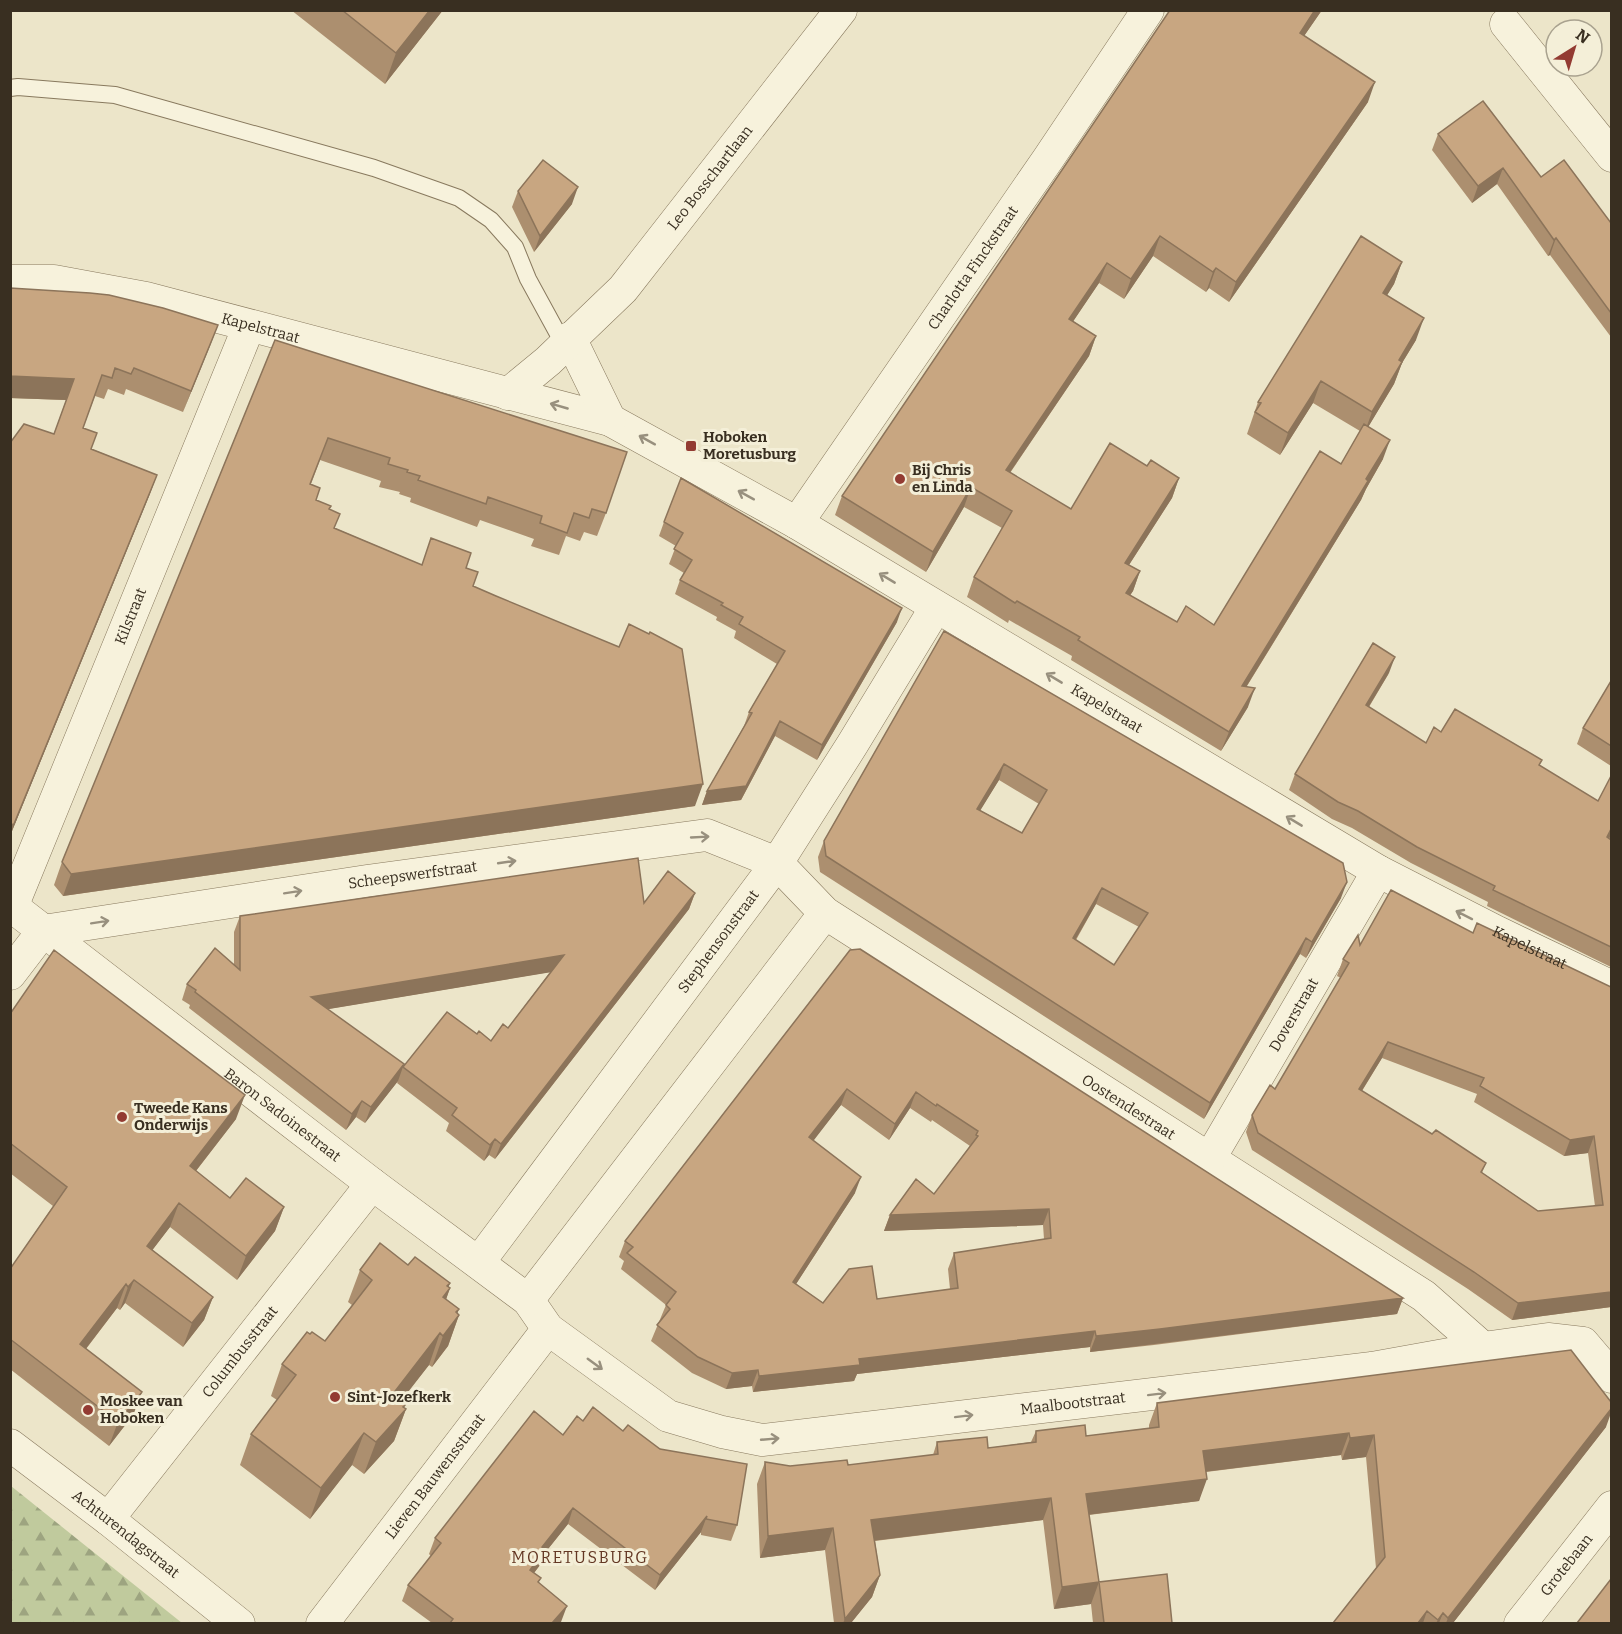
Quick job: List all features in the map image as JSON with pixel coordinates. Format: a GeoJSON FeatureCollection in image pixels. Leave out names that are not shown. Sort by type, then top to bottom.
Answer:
{"type":"FeatureCollection","features":[{"type":"Feature","properties":{"kind":"street","name":"Leo Bosschartlaan"},"geometry":{"type":"LineString","coordinates":[[567,342],[623,289],[841,10]]}},
{"type":"Feature","properties":{"kind":"street","name":"Charlotta Finckstraat"},"geometry":{"type":"LineString","coordinates":[[797,523],[1148,10]]}},
{"type":"Feature","properties":{"kind":"street"},"geometry":{"type":"LineString","coordinates":[[1510,17],[1611,156]]}},
{"type":"Feature","properties":{"kind":"street","name":"Kapelstraat"},"geometry":{"type":"LineString","coordinates":[[10,281],[54,282],[146,298],[610,420],[797,523],[1378,871],[1611,987]]}},
{"type":"Feature","properties":{"kind":"street","name":"Kilstraat"},"geometry":{"type":"LineString","coordinates":[[11,906],[249,326]]}},
{"type":"Feature","properties":{"kind":"street"},"geometry":{"type":"LineString","coordinates":[[508,394],[567,342],[610,420]]}},
{"type":"Feature","properties":{"kind":"street","name":"Stephensonstraat"},"geometry":{"type":"LineString","coordinates":[[479,1262],[777,863],[936,607]]}},
{"type":"Feature","properties":{"kind":"street","name":"Scheepswerfstraat"},"geometry":{"type":"LineString","coordinates":[[43,931],[367,881],[708,835],[777,863]]}},
{"type":"Feature","properties":{"kind":"street","name":"Oostendestraat"},"geometry":{"type":"LineString","coordinates":[[777,863],[825,913],[1424,1296],[1483,1348]]}},
{"type":"Feature","properties":{"kind":"street","name":"Doverstraat"},"geometry":{"type":"LineString","coordinates":[[1210,1158],[1378,871]]}},
{"type":"Feature","properties":{"kind":"street","name":"Baron Sadoinestraat"},"geometry":{"type":"LineString","coordinates":[[11,906],[372,1184],[528,1300],[548,1329]]}},
{"type":"Feature","properties":{"kind":"street"},"geometry":{"type":"LineString","coordinates":[[528,1300],[825,913]]}},
{"type":"Feature","properties":{"kind":"street"},"geometry":{"type":"LineString","coordinates":[[10,974],[43,931]]}},
{"type":"Feature","properties":{"kind":"street","name":"Columbusstraat"},"geometry":{"type":"LineString","coordinates":[[108,1519],[372,1184]]}},
{"type":"Feature","properties":{"kind":"street","name":"Maalbootstraat"},"geometry":{"type":"LineString","coordinates":[[548,1329],[668,1416],[722,1432],[762,1440],[1372,1368],[1548,1339],[1583,1343],[1611,1377]]}},
{"type":"Feature","properties":{"kind":"street","name":"Lieven Bauwensstraat"},"geometry":{"type":"LineString","coordinates":[[322,1623],[548,1329]]}},
{"type":"Feature","properties":{"kind":"street","name":"Achturendagstraat"},"geometry":{"type":"LineString","coordinates":[[10,1445],[239,1623]]}},
{"type":"Feature","properties":{"kind":"street","name":"Grotebaan"},"geometry":{"type":"LineString","coordinates":[[1520,1623],[1611,1507]]}},
{"type":"Feature","properties":{"kind":"lane"},"geometry":{"type":"LineString","coordinates":[[10,88],[115,95],[374,168],[459,198],[491,220],[515,247],[528,279],[567,342]]}},
{"type":"Feature","properties":{"kind":"green space"},"geometry":{"type":"Polygon","coordinates":[[[11,1486],[182,1623],[11,1623],[11,1486]]]}},
{"type":"Feature","properties":{"kind":"building"},"geometry":{"type":"Polygon","coordinates":[[[342,10],[430,10],[396,53],[342,10]]]}},
{"type":"Feature","properties":{"kind":"building"},"geometry":{"type":"Polygon","coordinates":[[[1170,10],[1315,10],[1300,33],[1375,82],[1236,282],[1216,268],[1213,272],[1160,236],[1131,279],[1107,263],[1069,319],[1096,336],[1006,470],[1071,509],[1110,443],[1147,466],[1151,460],[1179,478],[1125,563],[1140,571],[1126,593],[1177,622],[1186,606],[1214,625],[1320,451],[1341,464],[1364,424],[1390,440],[1366,479],[1368,481],[1242,686],[1255,688],[1229,732],[1078,640],[1080,637],[1017,601],[1015,603],[974,577],[1012,511],[971,487],[933,552],[842,496],[1170,10]]]}},
{"type":"Feature","properties":{"kind":"building"},"geometry":{"type":"Polygon","coordinates":[[[1483,101],[1541,177],[1564,160],[1611,223],[1611,313],[1556,238],[1554,240],[1503,168],[1478,186],[1438,134],[1483,101]]]}},
{"type":"Feature","properties":{"kind":"building"},"geometry":{"type":"Polygon","coordinates":[[[543,160],[578,187],[540,236],[518,191],[543,160]]]}},
{"type":"Feature","properties":{"kind":"building"},"geometry":{"type":"Polygon","coordinates":[[[1361,236],[1402,262],[1383,293],[1424,318],[1399,360],[1402,362],[1372,412],[1321,381],[1288,433],[1255,412],[1261,403],[1258,402],[1361,236]]]}},
{"type":"Feature","properties":{"kind":"building"},"geometry":{"type":"Polygon","coordinates":[[[10,288],[109,295],[218,325],[191,391],[134,368],[131,374],[115,368],[112,378],[102,375],[83,428],[97,433],[91,449],[157,475],[14,824],[10,825],[10,443],[24,424],[54,434],[74,379],[10,376],[10,288]]]}},
{"type":"Feature","properties":{"kind":"building"},"geometry":{"type":"Polygon","coordinates":[[[275,340],[627,452],[606,513],[592,509],[589,518],[574,513],[567,533],[540,523],[542,516],[488,497],[486,504],[418,480],[420,476],[388,464],[390,458],[328,438],[310,484],[320,488],[316,500],[331,506],[329,509],[340,514],[334,528],[422,565],[431,538],[471,553],[466,568],[478,572],[473,586],[619,647],[629,624],[682,649],[703,784],[71,874],[62,862],[275,340]]]}},
{"type":"Feature","properties":{"kind":"building"},"geometry":{"type":"Polygon","coordinates":[[[681,478],[902,608],[822,745],[780,721],[746,786],[707,791],[785,651],[739,624],[743,617],[721,605],[723,603],[680,580],[692,560],[674,549],[683,533],[664,522],[681,478]]]}},
{"type":"Feature","properties":{"kind":"building"},"geometry":{"type":"Polygon","coordinates":[[[944,631],[1343,863],[1347,882],[1312,942],[1306,938],[1210,1103],[826,856],[824,841],[944,631]],[[1004,764],[977,809],[1022,833],[1047,790],[1004,764]],[[1102,888],[1073,938],[1114,965],[1148,913],[1102,888]]]}},
{"type":"Feature","properties":{"kind":"building"},"geometry":{"type":"Polygon","coordinates":[[[1373,643],[1395,657],[1366,705],[1426,743],[1434,727],[1441,732],[1455,709],[1542,760],[1539,765],[1598,801],[1611,776],[1611,829],[1607,837],[1611,840],[1611,947],[1493,890],[1495,886],[1417,847],[1358,811],[1338,802],[1295,774],[1373,643]]]}},
{"type":"Feature","properties":{"kind":"building"},"geometry":{"type":"Polygon","coordinates":[[[1611,681],[1611,746],[1583,728],[1611,681]]]}},
{"type":"Feature","properties":{"kind":"building"},"geometry":{"type":"Polygon","coordinates":[[[638,858],[644,903],[668,871],[695,893],[501,1144],[495,1139],[490,1145],[452,1115],[457,1108],[403,1067],[447,1012],[477,1034],[479,1031],[491,1041],[503,1024],[508,1028],[564,955],[311,997],[404,1064],[371,1107],[362,1101],[352,1114],[187,984],[215,948],[240,970],[240,916],[638,858]]]}},
{"type":"Feature","properties":{"kind":"building"},"geometry":{"type":"Polygon","coordinates":[[[1391,890],[1473,933],[1477,923],[1611,987],[1611,1292],[1518,1303],[1474,1272],[1258,1133],[1252,1115],[1270,1085],[1275,1089],[1349,963],[1343,959],[1358,935],[1360,945],[1391,890]],[[1388,1042],[1359,1089],[1432,1134],[1436,1130],[1486,1163],[1481,1172],[1538,1211],[1603,1205],[1594,1136],[1570,1140],[1480,1086],[1484,1078],[1388,1042]]]}},
{"type":"Feature","properties":{"kind":"building"},"geometry":{"type":"Polygon","coordinates":[[[860,949],[1403,1298],[1160,1329],[1096,1336],[1095,1331],[859,1359],[860,1365],[759,1376],[758,1370],[732,1373],[698,1357],[657,1325],[670,1309],[666,1305],[676,1292],[627,1253],[633,1247],[625,1241],[850,950],[860,949]],[[847,1089],[809,1137],[861,1177],[793,1282],[823,1303],[849,1269],[872,1266],[877,1299],[958,1288],[954,1253],[1051,1238],[1049,1209],[890,1215],[916,1179],[934,1194],[978,1136],[976,1135],[978,1131],[916,1092],[895,1124],[847,1089]]]}},
{"type":"Feature","properties":{"kind":"building"},"geometry":{"type":"Polygon","coordinates":[[[54,950],[245,1095],[190,1166],[230,1198],[246,1178],[284,1207],[246,1256],[179,1203],[147,1246],[213,1297],[192,1323],[134,1280],[128,1287],[126,1284],[80,1344],[142,1392],[118,1422],[10,1339],[10,1269],[67,1187],[10,1143],[10,1014],[54,950]]]}},
{"type":"Feature","properties":{"kind":"building","name":"Sint-Jozefkerk"},"geometry":{"type":"Polygon","coordinates":[[[380,1243],[408,1265],[415,1257],[450,1283],[447,1286],[450,1288],[443,1297],[459,1309],[456,1312],[459,1315],[443,1336],[440,1333],[392,1395],[405,1405],[403,1407],[406,1409],[376,1442],[364,1433],[321,1488],[251,1434],[296,1375],[282,1364],[307,1332],[310,1334],[312,1332],[325,1341],[372,1280],[360,1270],[380,1243]]]}},
{"type":"Feature","properties":{"kind":"building"},"geometry":{"type":"Polygon","coordinates":[[[1571,1350],[1611,1402],[1611,1409],[1448,1618],[1443,1613],[1438,1620],[1427,1611],[1418,1623],[1333,1623],[1385,1557],[1374,1435],[1350,1438],[1349,1433],[1203,1451],[1207,1479],[1086,1494],[1099,1582],[1062,1587],[1051,1498],[871,1520],[880,1575],[845,1619],[833,1528],[768,1536],[765,1462],[790,1466],[847,1460],[848,1465],[938,1454],[937,1442],[987,1437],[988,1448],[1036,1442],[1036,1431],[1085,1425],[1086,1436],[1159,1427],[1157,1403],[1571,1350]]]}},
{"type":"Feature","properties":{"kind":"building"},"geometry":{"type":"Polygon","coordinates":[[[593,1407],[623,1431],[628,1425],[660,1449],[747,1464],[737,1525],[706,1519],[707,1516],[660,1575],[573,1508],[542,1547],[545,1549],[530,1570],[541,1578],[538,1582],[567,1606],[552,1623],[450,1623],[453,1619],[408,1585],[441,1543],[435,1538],[534,1411],[563,1435],[577,1416],[583,1421],[593,1407]]]}},
{"type":"Feature","properties":{"kind":"building"},"geometry":{"type":"Polygon","coordinates":[[[1167,1574],[1172,1623],[1104,1623],[1099,1582],[1167,1574]]]}},
{"type":"Feature","properties":{"kind":"building"},"geometry":{"type":"Polygon","coordinates":[[[1611,1579],[1611,1623],[1577,1623],[1611,1579]]]}},
{"type":"Feature","properties":{"kind":"place","name":"Hoboken Moretusburg"},"geometry":{"type":"Point","coordinates":[691,446]}},
{"type":"Feature","properties":{"kind":"place","name":"Bij Chris en Linda"},"geometry":{"type":"Point","coordinates":[900,479]}},
{"type":"Feature","properties":{"kind":"place","name":"Tweede Kans Onderwijs"},"geometry":{"type":"Point","coordinates":[122,1117]}},
{"type":"Feature","properties":{"kind":"place","name":"Sint-Jozefkerk"},"geometry":{"type":"Point","coordinates":[335,1397]}},
{"type":"Feature","properties":{"kind":"place","name":"Moskee van Hoboken"},"geometry":{"type":"Point","coordinates":[88,1410]}},
{"type":"Feature","properties":{"kind":"district","name":"MORETUSBURG"},"geometry":{"type":"Point","coordinates":[580,1557]}}]}
